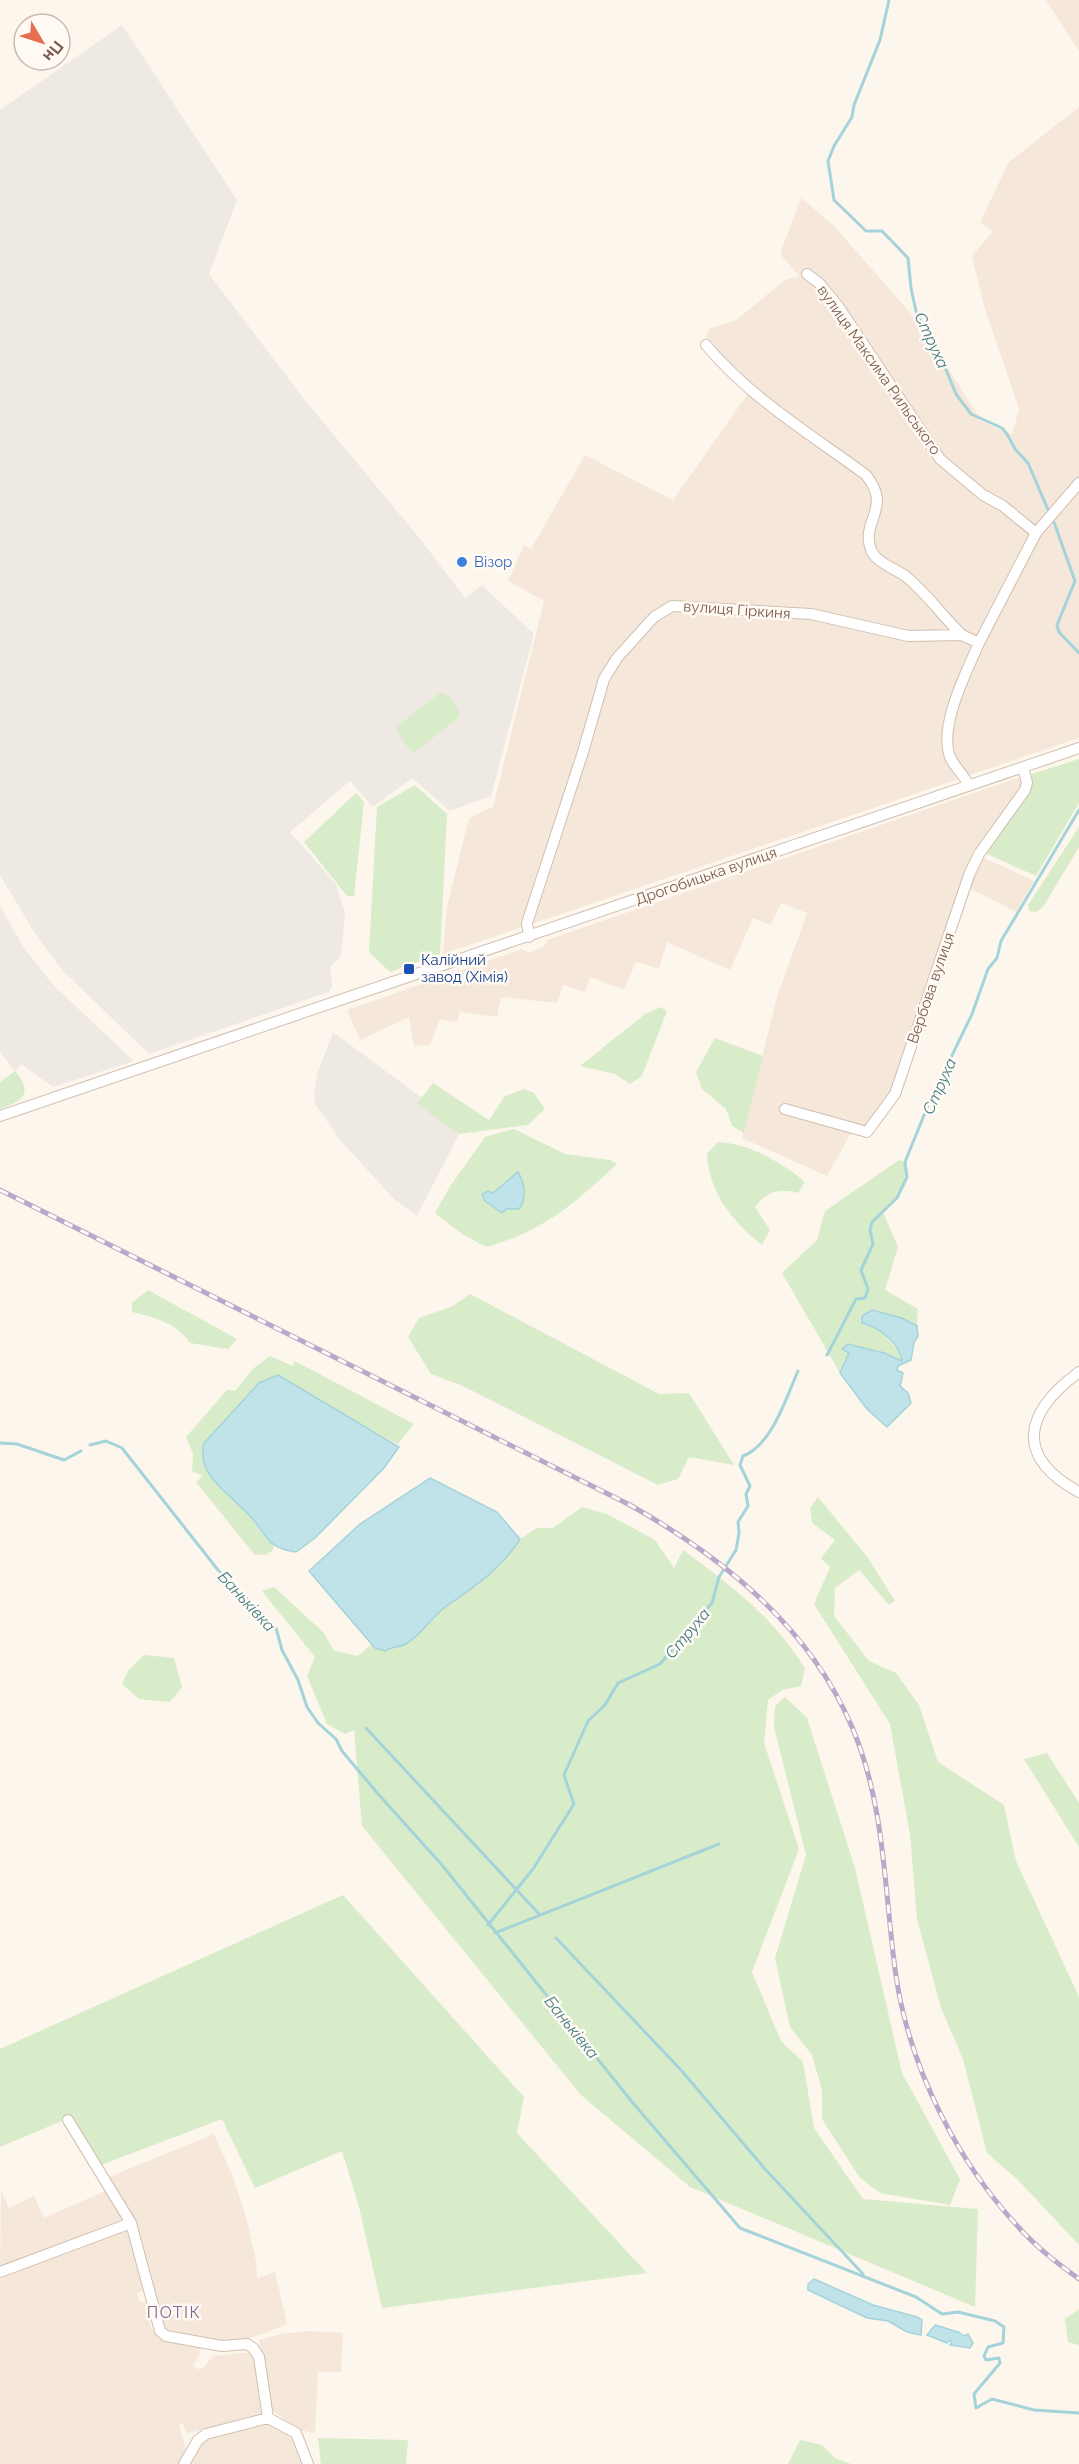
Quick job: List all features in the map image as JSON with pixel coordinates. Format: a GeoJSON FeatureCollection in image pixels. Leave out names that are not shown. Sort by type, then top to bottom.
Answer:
{"type":"FeatureCollection","features":[{"type":"Feature","properties":{"kind":"street","name":"вулиця Максима Рильського"},"geometry":{"type":"LineString","coordinates":[[807,274],[819,283],[838,306],[940,459],[983,495],[1003,506],[1036,533]]}},
{"type":"Feature","properties":{"kind":"street"},"geometry":{"type":"LineString","coordinates":[[706,345],[736,376],[774,408],[866,475],[875,486],[879,497],[870,532],[873,555],[916,585],[939,613],[962,635]]}},
{"type":"Feature","properties":{"kind":"street"},"geometry":{"type":"LineString","coordinates":[[968,785],[949,754],[948,744],[958,693],[979,643],[1036,533],[1079,483]]}},
{"type":"Feature","properties":{"kind":"street","name":"вулиця Гіркиня"},"geometry":{"type":"LineString","coordinates":[[529,937],[527,923],[583,753],[603,679],[617,658],[664,609],[672,606],[811,614],[908,636],[962,635],[979,643]]}},
{"type":"Feature","properties":{"kind":"street","name":"Дрогобицька вулиця"},"geometry":{"type":"LineString","coordinates":[[0,1116],[1079,748]]}},
{"type":"Feature","properties":{"kind":"street","name":"Вербова вулиця"},"geometry":{"type":"LineString","coordinates":[[784,1109],[867,1132],[895,1094],[969,875],[979,854],[1025,790],[1027,783],[1023,767]]}},
{"type":"Feature","properties":{"kind":"street"},"geometry":{"type":"LineString","coordinates":[[1079,1372],[1046,1402],[1032,1434],[1036,1450],[1044,1464],[1059,1481],[1079,1492]]}},
{"type":"Feature","properties":{"kind":"street"},"geometry":{"type":"LineString","coordinates":[[68,2120],[131,2223],[156,2326],[166,2336],[213,2344],[247,2344],[257,2352],[268,2418]]}},
{"type":"Feature","properties":{"kind":"street"},"geometry":{"type":"LineString","coordinates":[[0,2272],[131,2223]]}},
{"type":"Feature","properties":{"kind":"street"},"geometry":{"type":"LineString","coordinates":[[184,2464],[193,2447],[206,2434],[268,2418],[296,2433],[308,2464]]}},
{"type":"Feature","properties":{"kind":"shaded area"},"geometry":{"type":"Polygon","coordinates":[[[1046,0],[1079,0],[1079,51],[1046,0]]]}},
{"type":"Feature","properties":{"kind":"shaded area"},"geometry":{"type":"Polygon","coordinates":[[[122,25],[237,200],[209,274],[304,399],[421,540],[465,598],[482,585],[534,634],[491,796],[450,811],[412,778],[373,807],[350,781],[290,832],[336,884],[345,913],[341,956],[330,967],[332,987],[329,992],[149,1054],[62,970],[36,935],[0,875],[0,110],[55,72],[72,72],[72,60],[122,25]]]}},
{"type":"Feature","properties":{"kind":"shaded area"},"geometry":{"type":"Polygon","coordinates":[[[1079,107],[1079,738],[443,954],[447,907],[469,818],[493,807],[544,601],[508,581],[524,545],[531,549],[585,455],[673,500],[752,388],[708,344],[706,336],[709,329],[736,320],[785,280],[799,276],[780,254],[801,198],[833,225],[921,325],[981,421],[1012,435],[1019,409],[985,309],[972,256],[993,231],[980,222],[1009,162],[1079,107]]]}},
{"type":"Feature","properties":{"kind":"shaded area"},"geometry":{"type":"Polygon","coordinates":[[[1023,776],[1024,783],[976,852],[893,1093],[866,1129],[855,1126],[827,1176],[742,1138],[777,997],[807,913],[781,903],[771,925],[753,918],[730,970],[667,942],[659,969],[636,962],[624,990],[590,977],[585,992],[563,985],[557,1003],[501,997],[497,1017],[460,1012],[457,1022],[440,1019],[430,1045],[414,1046],[409,1017],[360,1040],[347,1010],[522,949],[528,953],[544,947],[547,940],[1023,776]]]}},
{"type":"Feature","properties":{"kind":"shaded area"},"geometry":{"type":"Polygon","coordinates":[[[982,857],[1034,881],[1016,912],[969,888],[982,857]]]}},
{"type":"Feature","properties":{"kind":"shaded area"},"geometry":{"type":"Polygon","coordinates":[[[0,906],[24,948],[54,986],[134,1061],[53,1087],[21,1064],[15,1071],[0,1052],[0,906]]]}},
{"type":"Feature","properties":{"kind":"shaded area"},"geometry":{"type":"Polygon","coordinates":[[[333,1032],[422,1098],[418,1104],[459,1134],[417,1216],[395,1200],[340,1140],[316,1105],[314,1095],[317,1074],[333,1032]]]}},
{"type":"Feature","properties":{"kind":"shaded area"},"geometry":{"type":"Polygon","coordinates":[[[214,2134],[233,2177],[247,2220],[256,2261],[257,2278],[275,2272],[287,2324],[249,2339],[221,2341],[169,2332],[163,2328],[135,2221],[109,2177],[214,2134]]]}},
{"type":"Feature","properties":{"kind":"shaded area"},"geometry":{"type":"Polygon","coordinates":[[[1,2191],[9,2208],[34,2196],[44,2218],[105,2191],[124,2222],[0,2269],[1,2191]]]}},
{"type":"Feature","properties":{"kind":"shaded area"},"geometry":{"type":"Polygon","coordinates":[[[127,2227],[143,2290],[137,2294],[140,2302],[145,2301],[151,2327],[156,2335],[163,2340],[201,2347],[199,2357],[193,2365],[197,2369],[203,2368],[213,2356],[252,2352],[255,2358],[263,2412],[261,2416],[258,2419],[186,2433],[183,2424],[179,2425],[186,2451],[180,2464],[0,2464],[0,2276],[127,2227]]]}},
{"type":"Feature","properties":{"kind":"shaded area"},"geometry":{"type":"Polygon","coordinates":[[[309,2331],[343,2333],[341,2372],[318,2372],[315,2433],[300,2430],[269,2408],[259,2340],[280,2334],[309,2331]]]}},
{"type":"Feature","properties":{"kind":"shaded area"},"geometry":{"type":"Polygon","coordinates":[[[264,2425],[278,2426],[293,2436],[304,2464],[188,2464],[200,2442],[217,2434],[264,2425]]]}},
{"type":"Feature","properties":{"kind":"green space"},"geometry":{"type":"Polygon","coordinates":[[[440,693],[450,697],[455,703],[460,713],[458,718],[415,752],[410,751],[395,728],[440,693]]]}},
{"type":"Feature","properties":{"kind":"green space"},"geometry":{"type":"Polygon","coordinates":[[[1079,759],[1079,803],[1036,876],[985,853],[1031,781],[1032,774],[1079,759]]]}},
{"type":"Feature","properties":{"kind":"green space"},"geometry":{"type":"Polygon","coordinates":[[[415,785],[447,814],[440,954],[390,972],[369,952],[377,807],[415,785]]]}},
{"type":"Feature","properties":{"kind":"green space"},"geometry":{"type":"Polygon","coordinates":[[[356,793],[364,802],[354,896],[347,896],[304,842],[356,793]]]}},
{"type":"Feature","properties":{"kind":"green space"},"geometry":{"type":"Polygon","coordinates":[[[1079,827],[1079,847],[1043,907],[1036,912],[1029,911],[1028,905],[1079,827]]]}},
{"type":"Feature","properties":{"kind":"green space"},"geometry":{"type":"Polygon","coordinates":[[[661,1007],[667,1011],[642,1076],[630,1084],[615,1074],[580,1066],[645,1014],[661,1007]]]}},
{"type":"Feature","properties":{"kind":"green space"},"geometry":{"type":"Polygon","coordinates":[[[715,1038],[763,1056],[744,1133],[732,1126],[726,1109],[702,1089],[696,1072],[715,1038]]]}},
{"type":"Feature","properties":{"kind":"green space"},"geometry":{"type":"Polygon","coordinates":[[[15,1071],[25,1091],[15,1103],[0,1109],[0,1082],[15,1071]]]}},
{"type":"Feature","properties":{"kind":"green space"},"geometry":{"type":"Polygon","coordinates":[[[433,1083],[489,1120],[505,1096],[524,1089],[534,1093],[545,1109],[528,1125],[459,1134],[417,1104],[433,1083]]]}},
{"type":"Feature","properties":{"kind":"green space"},"geometry":{"type":"Polygon","coordinates":[[[514,1129],[565,1154],[610,1160],[617,1164],[557,1214],[525,1233],[486,1247],[462,1234],[435,1213],[449,1188],[485,1137],[514,1129]]]}},
{"type":"Feature","properties":{"kind":"green space"},"geometry":{"type":"Polygon","coordinates":[[[718,1142],[741,1146],[764,1155],[805,1182],[798,1193],[774,1192],[755,1207],[770,1230],[762,1245],[732,1216],[717,1194],[707,1154],[718,1142]]]}},
{"type":"Feature","properties":{"kind":"green space"},"geometry":{"type":"Polygon","coordinates":[[[899,1160],[905,1162],[903,1184],[901,1190],[883,1212],[898,1247],[885,1290],[918,1309],[917,1326],[902,1318],[887,1315],[876,1327],[899,1351],[902,1361],[884,1353],[848,1344],[842,1349],[849,1353],[840,1373],[782,1273],[817,1240],[825,1211],[899,1160]]]}},
{"type":"Feature","properties":{"kind":"green space"},"geometry":{"type":"Polygon","coordinates":[[[148,1290],[237,1339],[228,1349],[190,1343],[179,1330],[172,1326],[132,1312],[132,1303],[148,1290]]]}},
{"type":"Feature","properties":{"kind":"green space"},"geometry":{"type":"Polygon","coordinates":[[[470,1294],[659,1394],[689,1393],[734,1465],[689,1457],[678,1479],[658,1485],[463,1386],[431,1374],[408,1337],[419,1318],[453,1306],[470,1294]]]}},
{"type":"Feature","properties":{"kind":"green space"},"geometry":{"type":"Polygon","coordinates":[[[270,1356],[293,1366],[295,1361],[414,1424],[398,1444],[278,1375],[218,1483],[248,1513],[264,1536],[274,1544],[273,1550],[266,1555],[254,1554],[196,1482],[203,1476],[192,1471],[193,1454],[186,1437],[227,1390],[235,1391],[254,1368],[270,1356]]]}},
{"type":"Feature","properties":{"kind":"green space"},"geometry":{"type":"Polygon","coordinates":[[[818,1497],[868,1558],[895,1601],[889,1605],[859,1570],[835,1588],[834,1616],[869,1661],[896,1673],[919,1705],[938,1762],[1004,1805],[1016,1861],[1079,1997],[1079,2245],[1018,2180],[987,2153],[963,2059],[941,2008],[917,1919],[910,1834],[890,1724],[814,1604],[830,1567],[821,1558],[835,1540],[812,1523],[810,1508],[818,1497]]]}},
{"type":"Feature","properties":{"kind":"green space"},"geometry":{"type":"Polygon","coordinates":[[[582,1507],[607,1514],[655,1540],[674,1568],[683,1550],[766,1618],[805,1669],[801,1686],[782,1690],[768,1700],[764,1743],[799,1849],[752,1972],[781,2041],[803,2062],[814,2128],[863,2199],[978,2209],[975,2307],[690,2187],[581,2095],[362,1826],[354,1730],[345,1734],[327,1724],[307,1676],[315,1657],[262,1591],[274,1587],[324,1633],[334,1651],[358,1656],[372,1644],[385,1651],[394,1645],[403,1646],[410,1641],[443,1609],[499,1567],[520,1539],[537,1528],[553,1528],[582,1507]]]}},
{"type":"Feature","properties":{"kind":"green space"},"geometry":{"type":"Polygon","coordinates":[[[144,1655],[174,1658],[182,1687],[170,1702],[139,1699],[122,1684],[128,1671],[144,1655]]]}},
{"type":"Feature","properties":{"kind":"green space"},"geometry":{"type":"Polygon","coordinates":[[[785,1697],[807,1718],[855,1868],[902,2073],[960,2179],[950,2205],[880,2193],[860,2178],[822,2119],[822,2090],[812,2055],[790,2027],[775,1958],[806,1855],[774,1727],[775,1706],[785,1697]]]}},
{"type":"Feature","properties":{"kind":"green space"},"geometry":{"type":"Polygon","coordinates":[[[1047,1753],[1079,1803],[1079,1847],[1024,1759],[1047,1753]]]}},
{"type":"Feature","properties":{"kind":"green space"},"geometry":{"type":"Polygon","coordinates":[[[343,1895],[524,2097],[517,2133],[647,2273],[382,2308],[359,2207],[342,2151],[255,2188],[222,2119],[101,2165],[71,2117],[0,2147],[0,2049],[343,1895]]]}},
{"type":"Feature","properties":{"kind":"green space"},"geometry":{"type":"Polygon","coordinates":[[[1079,2309],[1079,2345],[1068,2342],[1065,2319],[1079,2309]]]}},
{"type":"Feature","properties":{"kind":"green space"},"geometry":{"type":"Polygon","coordinates":[[[318,2438],[408,2440],[406,2464],[321,2464],[318,2438]]]}},
{"type":"Feature","properties":{"kind":"green space"},"geometry":{"type":"Polygon","coordinates":[[[800,2440],[822,2445],[835,2458],[851,2464],[788,2464],[800,2440]]]}},
{"type":"Feature","properties":{"kind":"water"},"geometry":{"type":"Polygon","coordinates":[[[518,1172],[524,1191],[522,1205],[519,1209],[506,1209],[502,1213],[485,1201],[482,1194],[488,1191],[493,1193],[518,1172]]]}},
{"type":"Feature","properties":{"kind":"water"},"geometry":{"type":"Polygon","coordinates":[[[872,1310],[902,1318],[917,1326],[918,1336],[914,1342],[911,1360],[898,1366],[897,1370],[903,1373],[900,1386],[908,1393],[911,1403],[887,1427],[867,1409],[840,1373],[849,1353],[842,1349],[848,1344],[884,1353],[902,1361],[893,1342],[875,1328],[862,1323],[862,1316],[872,1310]]]}},
{"type":"Feature","properties":{"kind":"water"},"geometry":{"type":"Polygon","coordinates":[[[278,1375],[399,1447],[384,1468],[315,1538],[296,1552],[279,1547],[268,1540],[251,1517],[210,1475],[203,1455],[204,1443],[259,1383],[278,1375]]]}},
{"type":"Feature","properties":{"kind":"water"},"geometry":{"type":"Polygon","coordinates":[[[430,1478],[497,1512],[520,1539],[495,1569],[444,1608],[421,1632],[403,1645],[385,1651],[375,1648],[309,1571],[360,1524],[430,1478]]]}},
{"type":"Feature","properties":{"kind":"water"},"geometry":{"type":"Polygon","coordinates":[[[814,2279],[873,2305],[917,2317],[922,2320],[921,2335],[907,2332],[888,2321],[867,2318],[808,2290],[808,2284],[814,2279]]]}},
{"type":"Feature","properties":{"kind":"water"},"geometry":{"type":"Polygon","coordinates":[[[935,2325],[964,2336],[968,2334],[973,2343],[970,2348],[950,2345],[952,2342],[950,2340],[947,2343],[927,2335],[935,2325]]]}},
{"type":"Feature","properties":{"kind":"waterway","name":"Струха"},"geometry":{"type":"LineString","coordinates":[[889,0],[880,40],[854,105],[852,117],[834,146],[828,161],[834,200],[866,231],[882,231],[908,258],[917,316],[932,336],[956,394],[971,414],[1002,428],[1007,434],[1015,449],[1028,463],[1049,512]]}},
{"type":"Feature","properties":{"kind":"waterway","name":"Струха"},"geometry":{"type":"LineString","coordinates":[[1054,522],[1075,581],[1057,625],[1059,632],[1079,653]]}},
{"type":"Feature","properties":{"kind":"waterway","name":"Струха"},"geometry":{"type":"LineString","coordinates":[[827,1355],[856,1299],[865,1298],[868,1289],[861,1270],[873,1244],[870,1230],[872,1222],[897,1198],[907,1177],[905,1162],[929,1103],[972,1014],[988,969],[997,958],[1001,941],[1079,810]]}},
{"type":"Feature","properties":{"kind":"waterway","name":"Струха"},"geometry":{"type":"LineString","coordinates":[[488,1925],[533,1869],[574,1804],[564,1775],[588,1721],[605,1705],[618,1683],[660,1664],[712,1603],[719,1577],[736,1550],[738,1522],[748,1506],[746,1494],[750,1486],[740,1465],[743,1456],[762,1442],[770,1431],[798,1371]]}},
{"type":"Feature","properties":{"kind":"waterway","name":"Баньківка"},"geometry":{"type":"LineString","coordinates":[[90,1445],[106,1441],[122,1448],[218,1570],[255,1607],[262,1618],[276,1628],[282,1650],[298,1680],[307,1707],[318,1723],[336,1739],[342,1751],[379,1795],[442,1865],[633,2103],[740,2228],[916,2297],[942,2314],[958,2312],[995,2321],[1004,2327],[1003,2343],[988,2347],[984,2356],[986,2360],[999,2358],[1000,2363],[974,2394],[976,2408],[992,2399],[1034,2410],[1079,2413]]}},
{"type":"Feature","properties":{"kind":"waterway","name":"Баньківка"},"geometry":{"type":"LineString","coordinates":[[0,1443],[17,1444],[64,1460],[81,1451]]}},
{"type":"Feature","properties":{"kind":"waterway"},"geometry":{"type":"LineString","coordinates":[[366,1728],[540,1915]]}},
{"type":"Feature","properties":{"kind":"waterway"},"geometry":{"type":"LineString","coordinates":[[495,1933],[719,1844]]}},
{"type":"Feature","properties":{"kind":"waterway"},"geometry":{"type":"LineString","coordinates":[[556,1938],[681,2070],[765,2169],[863,2274]]}},
{"type":"Feature","properties":{"kind":"railway"},"geometry":{"type":"LineString","coordinates":[[0,1190],[630,1505],[664,1525],[729,1571],[787,1626],[812,1657],[834,1691],[852,1727],[863,1757],[878,1819],[896,1976],[903,2011],[913,2046],[941,2115],[979,2178],[1001,2207],[1025,2234],[1079,2279]]}},
{"type":"Feature","properties":{"kind":"place","name":"Візор"},"geometry":{"type":"Point","coordinates":[462,562]}},
{"type":"Feature","properties":{"kind":"place","name":"Калійний завод (Хімія)"},"geometry":{"type":"Point","coordinates":[409,969]}},
{"type":"Feature","properties":{"kind":"district","name":"ПОТІК"},"geometry":{"type":"Point","coordinates":[174,2312]}}]}
